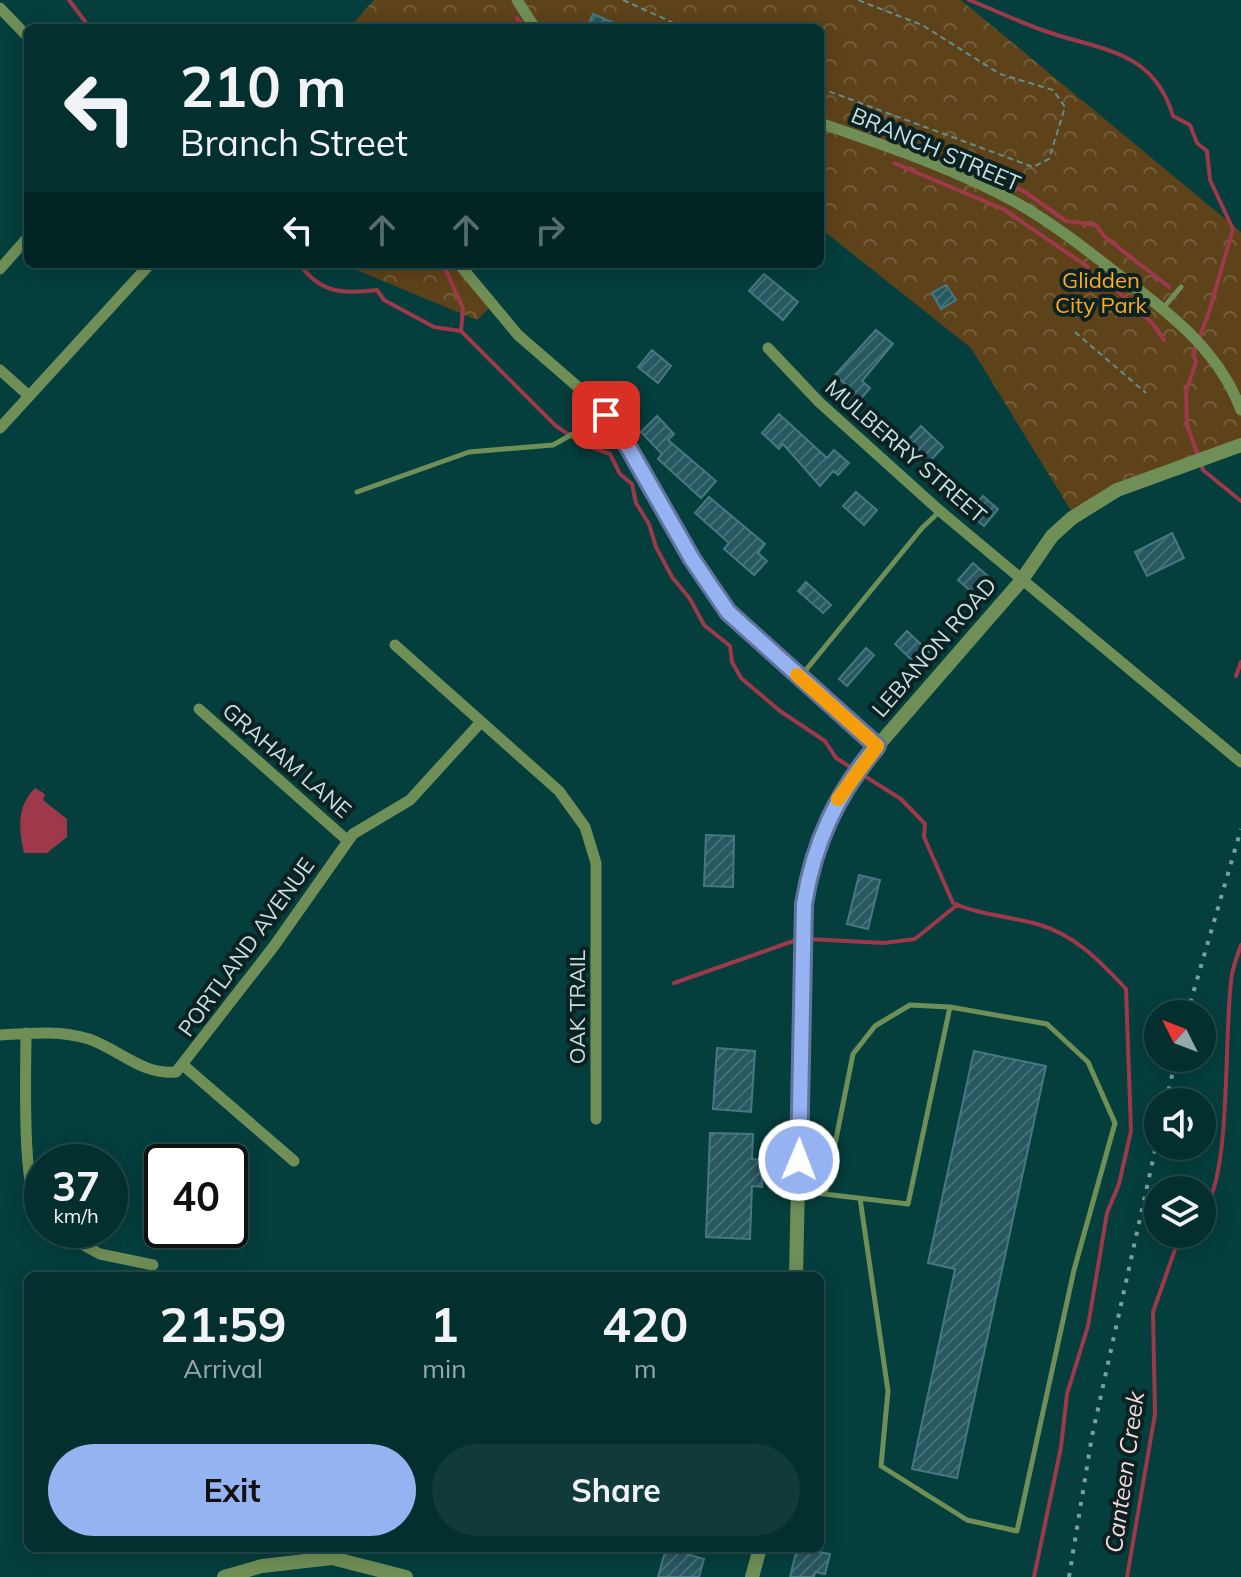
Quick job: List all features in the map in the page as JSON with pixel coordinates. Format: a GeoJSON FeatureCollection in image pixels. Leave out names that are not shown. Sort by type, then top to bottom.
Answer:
{"type":"FeatureCollection","features":[{"type":"Feature","properties":{"kind":"street"},"geometry":{"type":"LineString","coordinates":[[517,0],[532,24]]}},
{"type":"Feature","properties":{"kind":"street"},"geometry":{"type":"LineString","coordinates":[[0,8],[24,33]]}},
{"type":"Feature","properties":{"kind":"street","name":"BRANCH STREET"},"geometry":{"type":"LineString","coordinates":[[824,124],[914,157],[1016,202],[1105,263],[1163,308],[1200,342],[1219,367],[1241,410]]}},
{"type":"Feature","properties":{"kind":"street"},"geometry":{"type":"LineString","coordinates":[[0,269],[24,242]]}},
{"type":"Feature","properties":{"kind":"street"},"geometry":{"type":"LineString","coordinates":[[0,428],[146,268]]}},
{"type":"Feature","properties":{"kind":"street"},"geometry":{"type":"LineString","coordinates":[[462,268],[518,335],[606,415],[619,431],[709,587],[750,635],[877,746]]}},
{"type":"Feature","properties":{"kind":"street","name":"MULBERRY STREET"},"geometry":{"type":"LineString","coordinates":[[768,348],[819,402],[940,511],[1241,762]]}},
{"type":"Feature","properties":{"kind":"street"},"geometry":{"type":"LineString","coordinates":[[0,370],[28,395]]}},
{"type":"Feature","properties":{"kind":"street","name":"LEBANON ROAD"},"geometry":{"type":"LineString","coordinates":[[796,1272],[804,904],[809,875],[829,814],[855,772],[1021,581],[1052,536],[1094,503],[1138,482],[1241,445]]}},
{"type":"Feature","properties":{"kind":"street"},"geometry":{"type":"LineString","coordinates":[[395,645],[481,722]]}},
{"type":"Feature","properties":{"kind":"street","name":"GRAHAM LANE"},"geometry":{"type":"LineString","coordinates":[[199,709],[348,841]]}},
{"type":"Feature","properties":{"kind":"street","name":"PORTLAND AVENUE"},"geometry":{"type":"LineString","coordinates":[[0,1035],[26,1033],[86,1038],[109,1047],[149,1071],[176,1072],[274,946],[348,841],[365,825],[410,800],[481,722]]}},
{"type":"Feature","properties":{"kind":"street","name":"OAK TRAIL"},"geometry":{"type":"LineString","coordinates":[[481,722],[559,791],[575,810],[591,842],[596,863],[597,894],[596,1119]]}},
{"type":"Feature","properties":{"kind":"street"},"geometry":{"type":"LineString","coordinates":[[26,1033],[29,1144]]}},
{"type":"Feature","properties":{"kind":"street"},"geometry":{"type":"LineString","coordinates":[[183,1065],[294,1161]]}},
{"type":"Feature","properties":{"kind":"street"},"geometry":{"type":"LineString","coordinates":[[89,1248],[100,1254],[153,1265]]}},
{"type":"Feature","properties":{"kind":"street"},"geometry":{"type":"LineString","coordinates":[[752,1577],[759,1552]]}},
{"type":"Feature","properties":{"kind":"street"},"geometry":{"type":"LineString","coordinates":[[224,1577],[262,1566],[332,1558],[406,1577]]}},
{"type":"Feature","properties":{"kind":"lane"},"geometry":{"type":"LineString","coordinates":[[1093,281],[1105,263]]}},
{"type":"Feature","properties":{"kind":"lane"},"geometry":{"type":"LineString","coordinates":[[1163,308],[1181,287]]}},
{"type":"Feature","properties":{"kind":"lane"},"geometry":{"type":"LineString","coordinates":[[357,492],[469,452],[553,445],[606,415]]}},
{"type":"Feature","properties":{"kind":"lane"},"geometry":{"type":"LineString","coordinates":[[800,678],[922,528],[940,511]]}},
{"type":"Feature","properties":{"kind":"lane"},"geometry":{"type":"LineString","coordinates":[[825,1194],[853,1054],[875,1026],[910,1005],[950,1007],[1047,1024],[1088,1062],[1115,1123],[1074,1270],[1017,1531],[967,1520],[881,1466],[888,1391],[860,1198]]}},
{"type":"Feature","properties":{"kind":"lane"},"geometry":{"type":"LineString","coordinates":[[798,1191],[908,1204],[950,1007]]}},
{"type":"Feature","properties":{"kind":"path"},"geometry":{"type":"LineString","coordinates":[[623,0],[676,24]]}},
{"type":"Feature","properties":{"kind":"path"},"geometry":{"type":"LineString","coordinates":[[824,89],[1033,167],[1049,159],[1065,107],[1053,90],[1000,74],[922,25],[858,0]]}},
{"type":"Feature","properties":{"kind":"path"},"geometry":{"type":"LineString","coordinates":[[1075,332],[1146,393]]}},
{"type":"Feature","properties":{"kind":"green space","name":"Glidden City Park"},"geometry":{"type":"Polygon","coordinates":[[[374,0],[961,0],[1241,232],[1241,445],[1160,474],[1075,517],[971,348],[824,231],[824,24],[353,24],[374,0]]]}},
{"type":"Feature","properties":{"kind":"green space"},"geometry":{"type":"Polygon","coordinates":[[[352,268],[462,268],[492,305],[477,320],[352,268]]]}},
{"type":"Feature","properties":{"kind":"shaded area"},"geometry":{"type":"Polygon","coordinates":[[[35,788],[45,794],[43,800],[67,819],[67,837],[47,853],[24,853],[22,844],[22,811],[35,788]]]}},
{"type":"Feature","properties":{"kind":"building"},"geometry":{"type":"Polygon","coordinates":[[[593,14],[617,24],[589,24],[593,14]]]}},
{"type":"Feature","properties":{"kind":"building"},"geometry":{"type":"Polygon","coordinates":[[[764,274],[798,302],[783,320],[749,291],[764,274]]]}},
{"type":"Feature","properties":{"kind":"building"},"geometry":{"type":"Polygon","coordinates":[[[946,285],[956,300],[941,309],[932,293],[946,285]]]}},
{"type":"Feature","properties":{"kind":"building"},"geometry":{"type":"Polygon","coordinates":[[[876,330],[893,344],[862,381],[870,388],[853,408],[837,395],[846,385],[835,375],[876,330]]]}},
{"type":"Feature","properties":{"kind":"building"},"geometry":{"type":"Polygon","coordinates":[[[652,350],[671,366],[658,383],[638,367],[652,350]]]}},
{"type":"Feature","properties":{"kind":"building"},"geometry":{"type":"Polygon","coordinates":[[[779,414],[827,458],[834,450],[849,463],[838,475],[833,471],[820,486],[783,444],[779,449],[762,433],[779,414]]]}},
{"type":"Feature","properties":{"kind":"building"},"geometry":{"type":"Polygon","coordinates":[[[657,416],[674,434],[668,440],[716,481],[701,498],[658,459],[662,454],[641,432],[657,416]]]}},
{"type":"Feature","properties":{"kind":"building"},"geometry":{"type":"Polygon","coordinates":[[[921,426],[943,447],[929,462],[907,441],[921,426]]]}},
{"type":"Feature","properties":{"kind":"building"},"geometry":{"type":"Polygon","coordinates":[[[856,492],[877,510],[864,525],[843,506],[856,492]]]}},
{"type":"Feature","properties":{"kind":"building"},"geometry":{"type":"Polygon","coordinates":[[[983,496],[998,509],[984,526],[968,513],[983,496]]]}},
{"type":"Feature","properties":{"kind":"building"},"geometry":{"type":"Polygon","coordinates":[[[709,497],[765,544],[758,553],[767,561],[754,575],[724,549],[729,543],[695,513],[709,497]]]}},
{"type":"Feature","properties":{"kind":"building"},"geometry":{"type":"Polygon","coordinates":[[[1172,533],[1184,558],[1147,576],[1135,552],[1172,533]]]}},
{"type":"Feature","properties":{"kind":"building"},"geometry":{"type":"Polygon","coordinates":[[[973,563],[989,577],[974,594],[958,580],[973,563]]]}},
{"type":"Feature","properties":{"kind":"building"},"geometry":{"type":"Polygon","coordinates":[[[806,582],[831,605],[823,613],[798,591],[806,582]]]}},
{"type":"Feature","properties":{"kind":"building"},"geometry":{"type":"Polygon","coordinates":[[[907,631],[929,652],[917,665],[895,644],[907,631]]]}},
{"type":"Feature","properties":{"kind":"building"},"geometry":{"type":"Polygon","coordinates":[[[866,648],[874,655],[847,686],[839,679],[866,648]]]}},
{"type":"Feature","properties":{"kind":"building"},"geometry":{"type":"Polygon","coordinates":[[[706,835],[734,836],[733,887],[704,886],[706,835]]]}},
{"type":"Feature","properties":{"kind":"building"},"geometry":{"type":"Polygon","coordinates":[[[859,875],[880,880],[868,929],[847,924],[859,875]]]}},
{"type":"Feature","properties":{"kind":"building"},"geometry":{"type":"Polygon","coordinates":[[[717,1048],[755,1051],[751,1112],[713,1109],[717,1048]]]}},
{"type":"Feature","properties":{"kind":"building"},"geometry":{"type":"Polygon","coordinates":[[[974,1051],[1046,1066],[957,1478],[912,1469],[955,1269],[928,1263],[974,1051]]]}},
{"type":"Feature","properties":{"kind":"building"},"geometry":{"type":"Polygon","coordinates":[[[710,1133],[753,1134],[752,1159],[763,1160],[762,1187],[752,1186],[750,1239],[706,1237],[710,1133]]]}},
{"type":"Feature","properties":{"kind":"building"},"geometry":{"type":"Polygon","coordinates":[[[665,1552],[680,1552],[704,1559],[699,1577],[658,1577],[665,1552]]]}},
{"type":"Feature","properties":{"kind":"building"},"geometry":{"type":"Polygon","coordinates":[[[796,1552],[830,1554],[825,1574],[815,1572],[814,1577],[790,1577],[796,1552]]]}},
{"type":"Feature","properties":{"kind":"waterway"},"geometry":{"type":"LineString","coordinates":[[69,0],[87,24]]}},
{"type":"Feature","properties":{"kind":"waterway"},"geometry":{"type":"LineString","coordinates":[[969,0],[1041,29],[1109,50],[1141,66],[1165,95],[1173,116],[1190,125],[1197,143],[1207,151],[1210,180],[1233,229],[1208,315],[1193,354],[1196,362],[1186,391],[1187,425],[1203,470],[1241,501]]}},
{"type":"Feature","properties":{"kind":"waterway"},"geometry":{"type":"LineString","coordinates":[[517,18],[522,24]]}},
{"type":"Feature","properties":{"kind":"waterway"},"geometry":{"type":"LineString","coordinates":[[894,163],[1003,209],[1088,267]]}},
{"type":"Feature","properties":{"kind":"waterway"},"geometry":{"type":"LineString","coordinates":[[983,171],[1025,192],[1066,221],[1096,225],[1104,236],[1169,287]]}},
{"type":"Feature","properties":{"kind":"waterway"},"geometry":{"type":"LineString","coordinates":[[303,268],[316,281],[334,290],[377,290],[384,300],[434,327],[461,331],[556,426],[583,444],[610,454],[620,474],[632,484],[636,503],[649,524],[656,547],[672,577],[690,599],[704,625],[730,646],[732,662],[741,678],[780,711],[825,741],[836,758],[901,799],[925,824],[924,837],[953,903],[1037,924],[1063,934],[1096,959],[1126,989],[1131,1131],[1119,1184],[1107,1213],[1088,1326],[1067,1394],[1061,1447],[1034,1577]]}},
{"type":"Feature","properties":{"kind":"waterway"},"geometry":{"type":"LineString","coordinates":[[445,268],[463,308],[461,331]]}},
{"type":"Feature","properties":{"kind":"waterway"},"geometry":{"type":"LineString","coordinates":[[1107,281],[1153,324],[1164,340]]}},
{"type":"Feature","properties":{"kind":"waterway"},"geometry":{"type":"LineString","coordinates":[[1236,676],[1241,662]]}},
{"type":"Feature","properties":{"kind":"waterway"},"geometry":{"type":"LineString","coordinates":[[808,939],[884,943],[915,939],[957,905]]}},
{"type":"Feature","properties":{"kind":"waterway"},"geometry":{"type":"LineString","coordinates":[[674,983],[799,939]]}},
{"type":"Feature","properties":{"kind":"waterway","name":"Canteen Creek"},"geometry":{"type":"LineString","coordinates":[[1216,1177],[1223,1136],[1229,998],[1241,945]]}},
{"type":"Feature","properties":{"kind":"waterway","name":"Canteen Creek"},"geometry":{"type":"LineString","coordinates":[[1127,1577],[1155,1414],[1153,1312],[1176,1248]]}},
{"type":"Feature","properties":{"kind":"railway"},"geometry":{"type":"LineString","coordinates":[[1191,1000],[1241,829]]}},
{"type":"Feature","properties":{"kind":"railway"},"geometry":{"type":"LineString","coordinates":[[1169,1088],[1173,1072]]}},
{"type":"Feature","properties":{"kind":"railway"},"geometry":{"type":"LineString","coordinates":[[1069,1577],[1092,1436],[1153,1160]]}},
{"type":"Feature","properties":{"kind":"slow traffic"},"geometry":{"type":"LineString","coordinates":[[797,675],[877,746],[838,799]]}},
{"type":"Feature","properties":{"kind":"route"},"geometry":{"type":"LineString","coordinates":[[606,415],[619,431],[709,587],[728,612],[877,746],[855,772],[829,814],[809,875],[804,904],[799,1160]]}}]}
